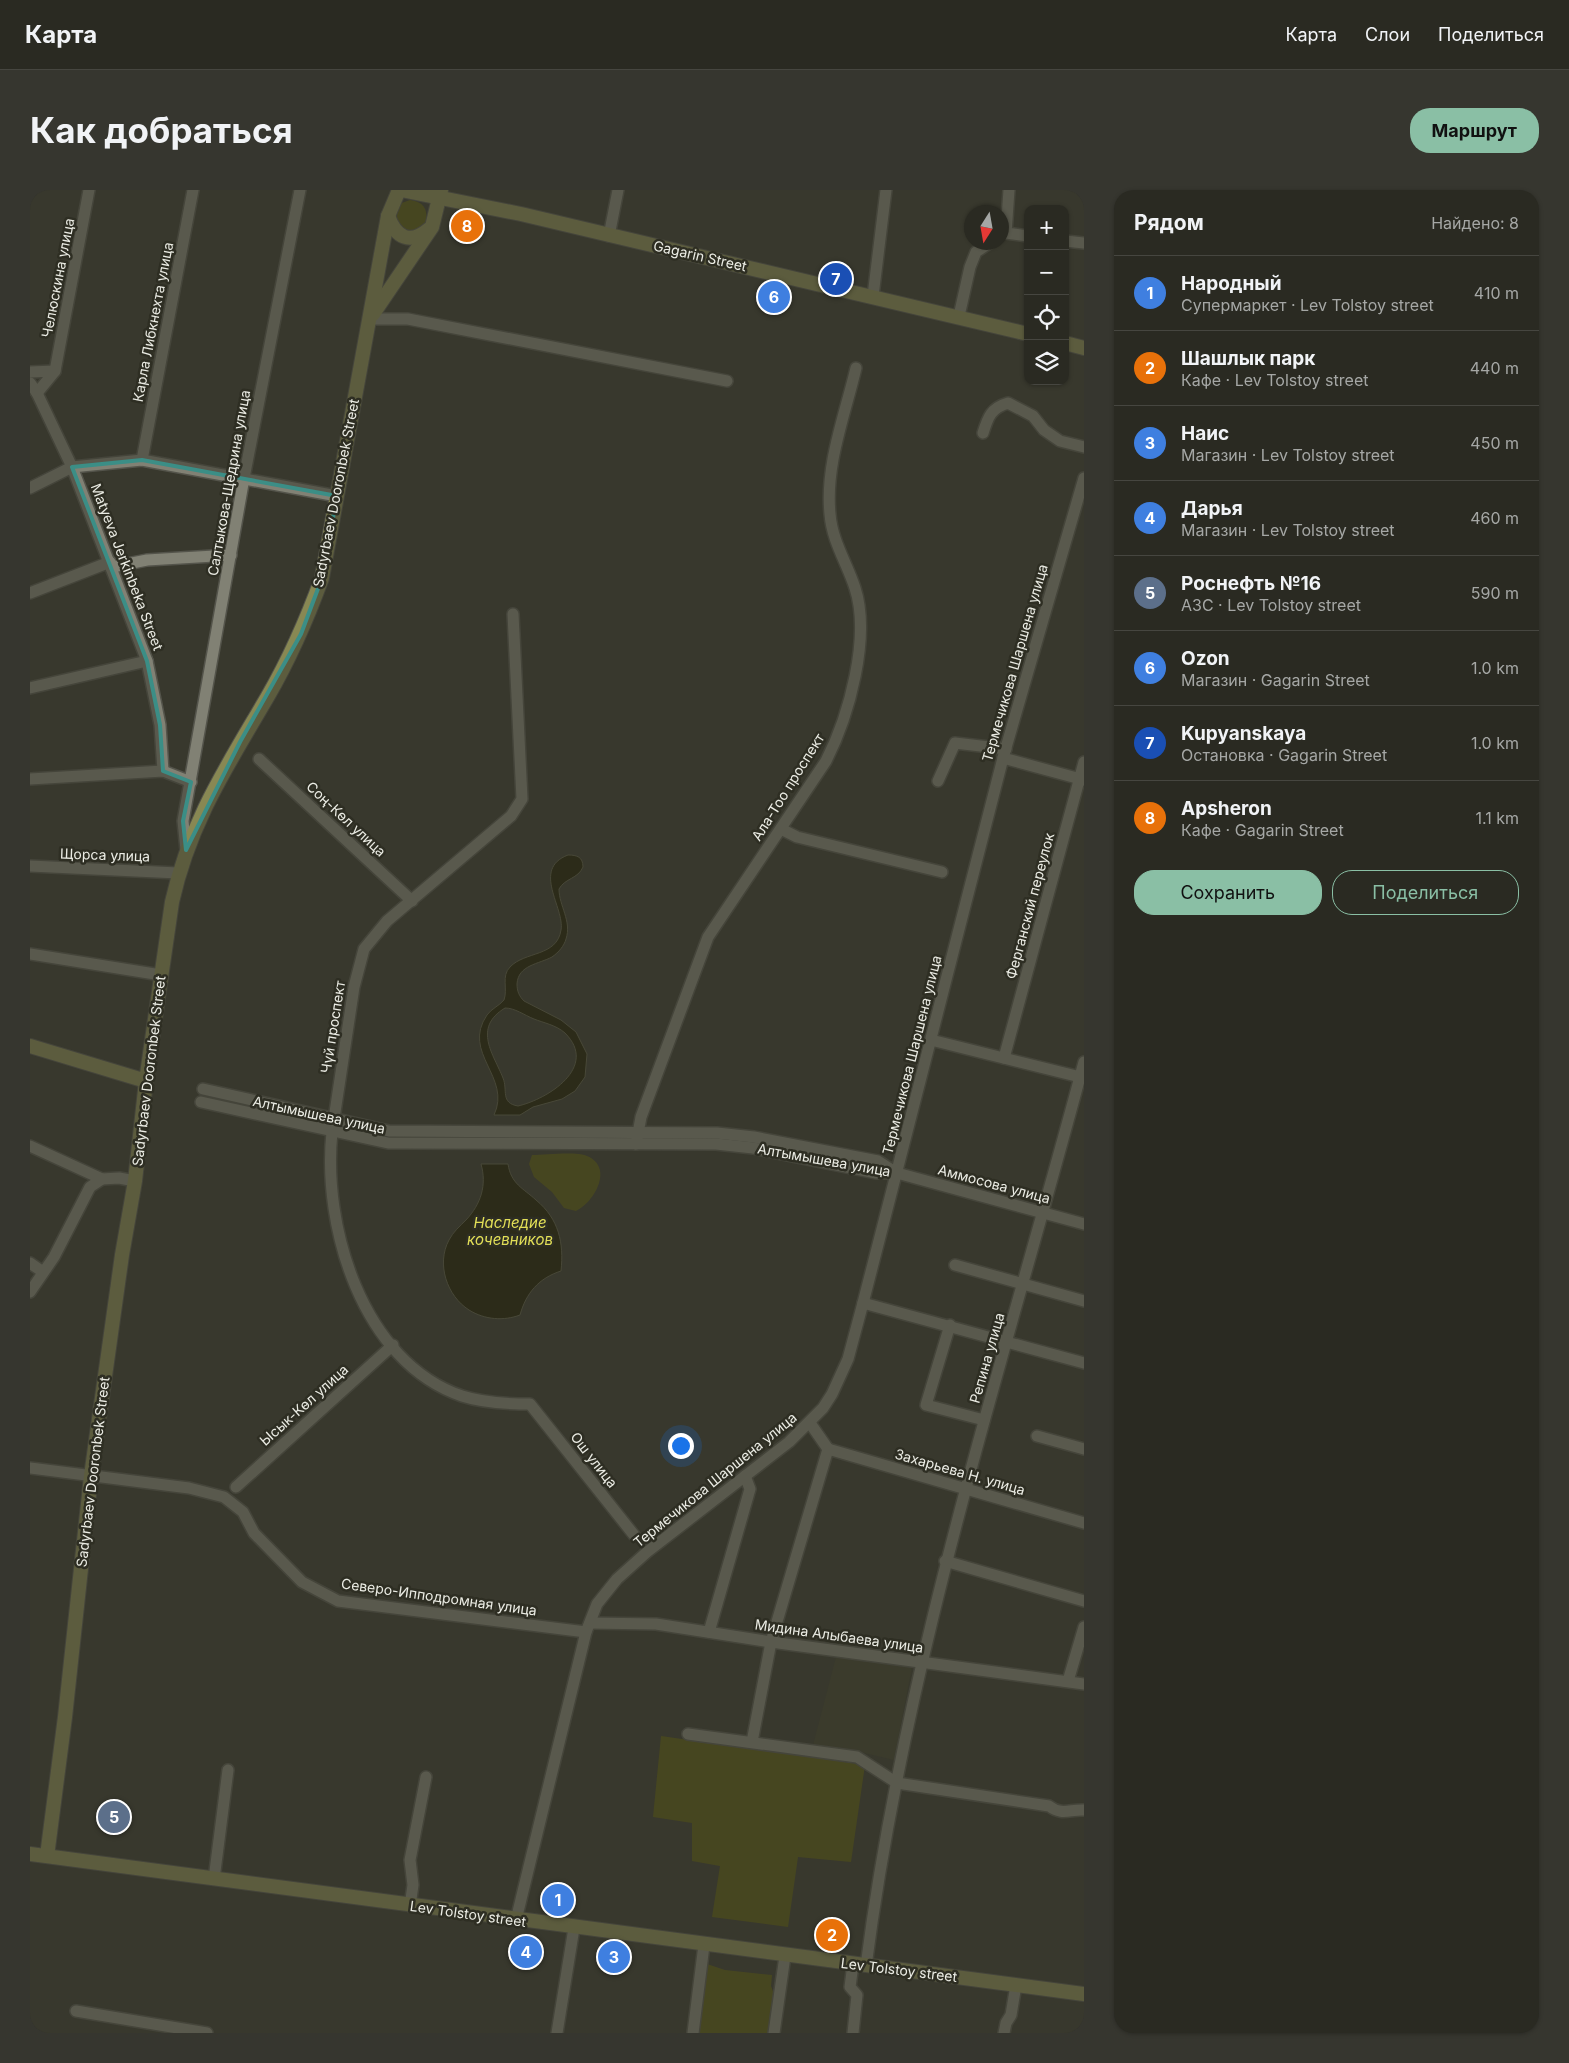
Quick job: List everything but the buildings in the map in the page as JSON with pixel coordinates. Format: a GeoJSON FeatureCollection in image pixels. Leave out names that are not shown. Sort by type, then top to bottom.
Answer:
{"type":"FeatureCollection","features":[{"type":"Feature","properties":{"kind":"main road","name":"Gagarin Street"},"geometry":{"type":"LineString","coordinates":[[400,190],[440,194],[609,236],[959,316],[1024,333]]}},
{"type":"Feature","properties":{"kind":"main road","name":"Sadyrbaev Dooronbek Street"},"geometry":{"type":"LineString","coordinates":[[47,1856],[65,1717],[91,1476],[122,1255],[135,1181],[146,1081],[161,975],[178,872],[198,820],[220,777],[269,695],[301,634],[322,578],[388,216],[400,190]]}},
{"type":"Feature","properties":{"kind":"main road","name":"Sadyrbaev Dooronbek Street"},"geometry":{"type":"LineString","coordinates":[[370,319],[432,227],[436,217],[440,194]]}},
{"type":"Feature","properties":{"kind":"main road"},"geometry":{"type":"LineString","coordinates":[[388,216],[392,228],[406,237],[415,238],[432,227]]}},
{"type":"Feature","properties":{"kind":"main road"},"geometry":{"type":"LineString","coordinates":[[1069,344],[1084,348]]}},
{"type":"Feature","properties":{"kind":"main road"},"geometry":{"type":"LineString","coordinates":[[30,1046],[146,1081]]}},
{"type":"Feature","properties":{"kind":"main road","name":"Lev Tolstoy street"},"geometry":{"type":"LineString","coordinates":[[30,1854],[574,1928],[1084,1994]]}},
{"type":"Feature","properties":{"kind":"street","name":"Челюскина улица"},"geometry":{"type":"LineString","coordinates":[[37,393],[55,371],[90,190]]}},
{"type":"Feature","properties":{"kind":"street","name":"Карла Либкнехта улица"},"geometry":{"type":"LineString","coordinates":[[142,460],[193,190]]}},
{"type":"Feature","properties":{"kind":"street","name":"Салтыкова-Щедрина улица"},"geometry":{"type":"LineString","coordinates":[[186,850],[183,821],[244,478],[300,190]]}},
{"type":"Feature","properties":{"kind":"street"},"geometry":{"type":"LineString","coordinates":[[609,236],[618,190]]}},
{"type":"Feature","properties":{"kind":"street"},"geometry":{"type":"LineString","coordinates":[[873,296],[886,190]]}},
{"type":"Feature","properties":{"kind":"street"},"geometry":{"type":"LineString","coordinates":[[1007,205],[1009,190]]}},
{"type":"Feature","properties":{"kind":"street"},"geometry":{"type":"LineString","coordinates":[[1009,234],[1024,236]]}},
{"type":"Feature","properties":{"kind":"street"},"geometry":{"type":"LineString","coordinates":[[1069,241],[1084,243]]}},
{"type":"Feature","properties":{"kind":"street"},"geometry":{"type":"LineString","coordinates":[[959,316],[970,267],[976,252],[979,250]]}},
{"type":"Feature","properties":{"kind":"street"},"geometry":{"type":"LineString","coordinates":[[370,319],[408,319],[727,381]]}},
{"type":"Feature","properties":{"kind":"street","name":"Ала-Тоо проспект"},"geometry":{"type":"LineString","coordinates":[[636,1144],[637,1132],[701,952],[720,918],[781,829],[833,747],[859,654],[862,630],[859,602],[836,545],[832,530],[829,500],[832,470],[856,368]]}},
{"type":"Feature","properties":{"kind":"street"},"geometry":{"type":"LineString","coordinates":[[30,372],[55,371]]}},
{"type":"Feature","properties":{"kind":"street","name":"Matyeva Jerkinbeka Street"},"geometry":{"type":"LineString","coordinates":[[30,383],[37,393],[72,467],[147,661],[154,686],[160,725],[163,771]]}},
{"type":"Feature","properties":{"kind":"street"},"geometry":{"type":"LineString","coordinates":[[983,433],[988,417],[996,407],[1008,404],[1033,416],[1044,430],[1060,441],[1084,447]]}},
{"type":"Feature","properties":{"kind":"street"},"geometry":{"type":"LineString","coordinates":[[30,488],[72,467],[142,460],[337,496]]}},
{"type":"Feature","properties":{"kind":"street","name":"Термечикова Шаршена улица"},"geometry":{"type":"LineString","coordinates":[[516,1920],[588,1627],[597,1604],[617,1579],[647,1552],[810,1423],[832,1394],[840,1378],[863,1303],[1005,754],[1084,478]]}},
{"type":"Feature","properties":{"kind":"street"},"geometry":{"type":"LineString","coordinates":[[30,593],[111,564],[231,555]]}},
{"type":"Feature","properties":{"kind":"street","name":"Чүй проспект"},"geometry":{"type":"LineString","coordinates":[[513,614],[522,800],[512,816],[378,929],[364,949],[360,960],[333,1126],[330,1184],[341,1246],[365,1305],[393,1345],[426,1377],[460,1395],[496,1403],[530,1404]]}},
{"type":"Feature","properties":{"kind":"street"},"geometry":{"type":"LineString","coordinates":[[30,688],[147,661]]}},
{"type":"Feature","properties":{"kind":"street"},"geometry":{"type":"LineString","coordinates":[[938,781],[956,743],[1005,754],[1082,780]]}},
{"type":"Feature","properties":{"kind":"street","name":"Соң-Көл улица"},"geometry":{"type":"LineString","coordinates":[[260,759],[412,901]]}},
{"type":"Feature","properties":{"kind":"street","name":"Ферганский переулок"},"geometry":{"type":"LineString","coordinates":[[1004,1058],[1082,780],[1084,762]]}},
{"type":"Feature","properties":{"kind":"street"},"geometry":{"type":"LineString","coordinates":[[30,779],[163,771],[191,782]]}},
{"type":"Feature","properties":{"kind":"street"},"geometry":{"type":"LineString","coordinates":[[781,829],[797,836],[942,872]]}},
{"type":"Feature","properties":{"kind":"street","name":"Щорса улица"},"geometry":{"type":"LineString","coordinates":[[30,866],[178,872]]}},
{"type":"Feature","properties":{"kind":"street"},"geometry":{"type":"LineString","coordinates":[[30,954],[161,975]]}},
{"type":"Feature","properties":{"kind":"street"},"geometry":{"type":"LineString","coordinates":[[931,1040],[1082,1077]]}},
{"type":"Feature","properties":{"kind":"street","name":"Репина улица"},"geometry":{"type":"LineString","coordinates":[[853,2033],[857,1995],[850,1987],[860,1965],[922,1663],[946,1561],[964,1489],[1082,1077],[1084,1062]]}},
{"type":"Feature","properties":{"kind":"street","name":"Алтымышева улица"},"geometry":{"type":"LineString","coordinates":[[203,1089],[388,1143],[716,1144],[753,1148],[876,1172],[897,1173]]}},
{"type":"Feature","properties":{"kind":"street","name":"Алтымышева улица"},"geometry":{"type":"LineString","coordinates":[[201,1102],[333,1126],[404,1132],[717,1133],[754,1137],[878,1161],[897,1173]]}},
{"type":"Feature","properties":{"kind":"street"},"geometry":{"type":"LineString","coordinates":[[30,1146],[102,1179],[119,1178],[135,1181]]}},
{"type":"Feature","properties":{"kind":"street","name":"Аммосова улица"},"geometry":{"type":"LineString","coordinates":[[897,1173],[1084,1224]]}},
{"type":"Feature","properties":{"kind":"street"},"geometry":{"type":"LineString","coordinates":[[30,1292],[54,1257],[90,1187],[102,1179]]}},
{"type":"Feature","properties":{"kind":"street"},"geometry":{"type":"LineString","coordinates":[[30,1263],[43,1272]]}},
{"type":"Feature","properties":{"kind":"street"},"geometry":{"type":"LineString","coordinates":[[954,1265],[1084,1301]]}},
{"type":"Feature","properties":{"kind":"street"},"geometry":{"type":"LineString","coordinates":[[863,1303],[950,1325],[1084,1363]]}},
{"type":"Feature","properties":{"kind":"street"},"geometry":{"type":"LineString","coordinates":[[950,1325],[926,1404],[984,1420]]}},
{"type":"Feature","properties":{"kind":"street","name":"Ысык-Көл улица"},"geometry":{"type":"LineString","coordinates":[[236,1486],[393,1345]]}},
{"type":"Feature","properties":{"kind":"street","name":"Ош улица"},"geometry":{"type":"LineString","coordinates":[[530,1404],[634,1536]]}},
{"type":"Feature","properties":{"kind":"street"},"geometry":{"type":"LineString","coordinates":[[752,1742],[771,1642],[828,1449],[810,1423]]}},
{"type":"Feature","properties":{"kind":"street"},"geometry":{"type":"LineString","coordinates":[[1037,1436],[1084,1449]]}},
{"type":"Feature","properties":{"kind":"street","name":"Захарьева Н. улица"},"geometry":{"type":"LineString","coordinates":[[828,1449],[1084,1523]]}},
{"type":"Feature","properties":{"kind":"street","name":"Северо-Ипподромная улица"},"geometry":{"type":"LineString","coordinates":[[30,1468],[189,1488],[224,1497],[242,1512],[254,1533],[302,1582],[338,1601],[588,1627]]}},
{"type":"Feature","properties":{"kind":"street"},"geometry":{"type":"LineString","coordinates":[[709,1632],[750,1489],[745,1476]]}},
{"type":"Feature","properties":{"kind":"street"},"geometry":{"type":"LineString","coordinates":[[946,1561],[1084,1601]]}},
{"type":"Feature","properties":{"kind":"street","name":"Мидина Алыбаева улица"},"geometry":{"type":"LineString","coordinates":[[588,1627],[656,1624],[771,1642],[1084,1684]]}},
{"type":"Feature","properties":{"kind":"street"},"geometry":{"type":"LineString","coordinates":[[1068,1681],[1084,1627]]}},
{"type":"Feature","properties":{"kind":"street"},"geometry":{"type":"LineString","coordinates":[[688,1734],[857,1757],[897,1783],[1049,1806],[1056,1812],[1069,1813],[1084,1810]]}},
{"type":"Feature","properties":{"kind":"street"},"geometry":{"type":"LineString","coordinates":[[214,1879],[228,1770]]}},
{"type":"Feature","properties":{"kind":"street"},"geometry":{"type":"LineString","coordinates":[[410,1906],[413,1885],[410,1860],[426,1778]]}},
{"type":"Feature","properties":{"kind":"street"},"geometry":{"type":"LineString","coordinates":[[557,2033],[574,1928]]}},
{"type":"Feature","properties":{"kind":"street"},"geometry":{"type":"LineString","coordinates":[[693,2033],[704,1945]]}},
{"type":"Feature","properties":{"kind":"street"},"geometry":{"type":"LineString","coordinates":[[774,2033],[785,1956]]}},
{"type":"Feature","properties":{"kind":"street"},"geometry":{"type":"LineString","coordinates":[[1004,2033],[1006,2023],[1011,2016],[1016,1986]]}},
{"type":"Feature","properties":{"kind":"street"},"geometry":{"type":"LineString","coordinates":[[76,2011],[207,2033]]}},
{"type":"Feature","properties":{"kind":"highlighted area"},"geometry":{"type":"Polygon","coordinates":[[[142,460],[337,496],[322,578],[301,634],[240,742],[186,850],[183,821],[191,782],[163,771],[160,725],[147,661],[72,467],[142,460]]]}},
{"type":"Feature","properties":{"kind":"shaded area"},"geometry":{"type":"Polygon","coordinates":[[[410,200],[416,201],[423,206],[426,214],[426,223],[424,228],[403,233],[393,214],[399,204],[410,200]]]}},
{"type":"Feature","properties":{"kind":"shaded area"},"geometry":{"type":"Polygon","coordinates":[[[568,1153],[587,1156],[595,1161],[599,1168],[599,1184],[595,1193],[583,1207],[576,1211],[564,1208],[552,1192],[534,1177],[529,1164],[532,1155],[568,1153]]]}},
{"type":"Feature","properties":{"kind":"shaded area"},"geometry":{"type":"Polygon","coordinates":[[[836,1657],[912,1667],[894,1760],[860,1752],[813,1745],[836,1657]]]}},
{"type":"Feature","properties":{"kind":"shaded area"},"geometry":{"type":"Polygon","coordinates":[[[661,1736],[865,1765],[851,1862],[798,1857],[788,1927],[712,1917],[720,1866],[692,1861],[692,1823],[653,1817],[661,1736]]]}},
{"type":"Feature","properties":{"kind":"shaded area"},"geometry":{"type":"Polygon","coordinates":[[[707,1964],[725,1970],[772,1975],[771,1986],[775,1997],[771,2033],[697,2033],[707,1964]]]}},
{"type":"Feature","properties":{"kind":"water"},"geometry":{"type":"Polygon","coordinates":[[[571,855],[579,857],[583,864],[581,871],[559,889],[567,926],[566,939],[561,949],[552,957],[530,966],[521,973],[518,978],[517,989],[524,1001],[561,1020],[576,1032],[587,1054],[585,1077],[575,1091],[562,1099],[533,1107],[520,1115],[494,1115],[498,1101],[497,1089],[483,1053],[480,1041],[481,1029],[487,1015],[504,1000],[505,978],[510,967],[524,958],[547,949],[558,939],[561,921],[552,890],[551,879],[552,870],[557,861],[571,855]],[[505,1008],[495,1016],[487,1033],[491,1051],[503,1078],[507,1099],[512,1104],[518,1106],[543,1096],[566,1080],[573,1069],[576,1058],[574,1046],[561,1030],[505,1008]]]}},
{"type":"Feature","properties":{"kind":"water","name":"Наследие кочевников"},"geometry":{"type":"Polygon","coordinates":[[[481,1164],[508,1164],[515,1181],[544,1207],[555,1223],[562,1251],[561,1271],[546,1278],[534,1287],[520,1315],[508,1318],[481,1316],[461,1304],[450,1288],[444,1269],[445,1249],[449,1240],[471,1214],[479,1201],[483,1187],[481,1164]]]}},
{"type":"Feature","properties":{"kind":"place","name":"Apsheron"},"geometry":{"type":"Point","coordinates":[467,226]}},
{"type":"Feature","properties":{"kind":"place","name":"Kupyanskaya"},"geometry":{"type":"Point","coordinates":[836,279]}},
{"type":"Feature","properties":{"kind":"place","name":"Ozon"},"geometry":{"type":"Point","coordinates":[774,297]}},
{"type":"Feature","properties":{"kind":"place","name":"Роснефть №16"},"geometry":{"type":"Point","coordinates":[114,1817]}},
{"type":"Feature","properties":{"kind":"place","name":"Народный"},"geometry":{"type":"Point","coordinates":[558,1900]}},
{"type":"Feature","properties":{"kind":"place","name":"Шашлык парк"},"geometry":{"type":"Point","coordinates":[832,1935]}},
{"type":"Feature","properties":{"kind":"place","name":"Дарья"},"geometry":{"type":"Point","coordinates":[526,1952]}},
{"type":"Feature","properties":{"kind":"place","name":"Наис"},"geometry":{"type":"Point","coordinates":[614,1957]}}]}
